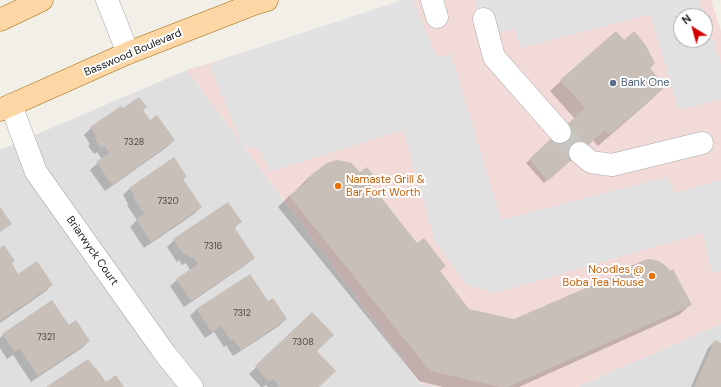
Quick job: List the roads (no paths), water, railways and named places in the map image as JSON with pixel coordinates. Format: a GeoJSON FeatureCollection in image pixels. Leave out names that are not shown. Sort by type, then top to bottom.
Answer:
{"type":"FeatureCollection","features":[{"type":"Feature","properties":{"kind":"main road"},"geometry":{"type":"LineString","coordinates":[[0,20],[42,0]]}},
{"type":"Feature","properties":{"kind":"main road","name":"Basswood Boulevard"},"geometry":{"type":"LineString","coordinates":[[5,108],[128,53],[243,6],[267,0]]}},
{"type":"Feature","properties":{"kind":"street"},"geometry":{"type":"LineString","coordinates":[[107,0],[128,53]]}},
{"type":"Feature","properties":{"kind":"street"},"geometry":{"type":"LineString","coordinates":[[484,19],[494,57],[560,132]]}},
{"type":"Feature","properties":{"kind":"street","name":"Briarwyck Court"},"geometry":{"type":"LineString","coordinates":[[5,108],[36,172],[166,355],[192,387]]}},
{"type":"Feature","properties":{"kind":"street"},"geometry":{"type":"LineString","coordinates":[[580,153],[591,162],[612,165],[702,142]]}},
{"type":"Feature","properties":{"kind":"tunnel"},"geometry":{"type":"LineString","coordinates":[[560,132],[580,153]]}},
{"type":"Feature","properties":{"kind":"place","name":"Bank One"},"geometry":{"type":"Point","coordinates":[613,83]}},
{"type":"Feature","properties":{"kind":"place","name":"Namaste Grill & Bar Fort Worth"},"geometry":{"type":"Point","coordinates":[338,186]}},
{"type":"Feature","properties":{"kind":"place","name":"Noodles @ Boba Tea House"},"geometry":{"type":"Point","coordinates":[652,276]}}]}
